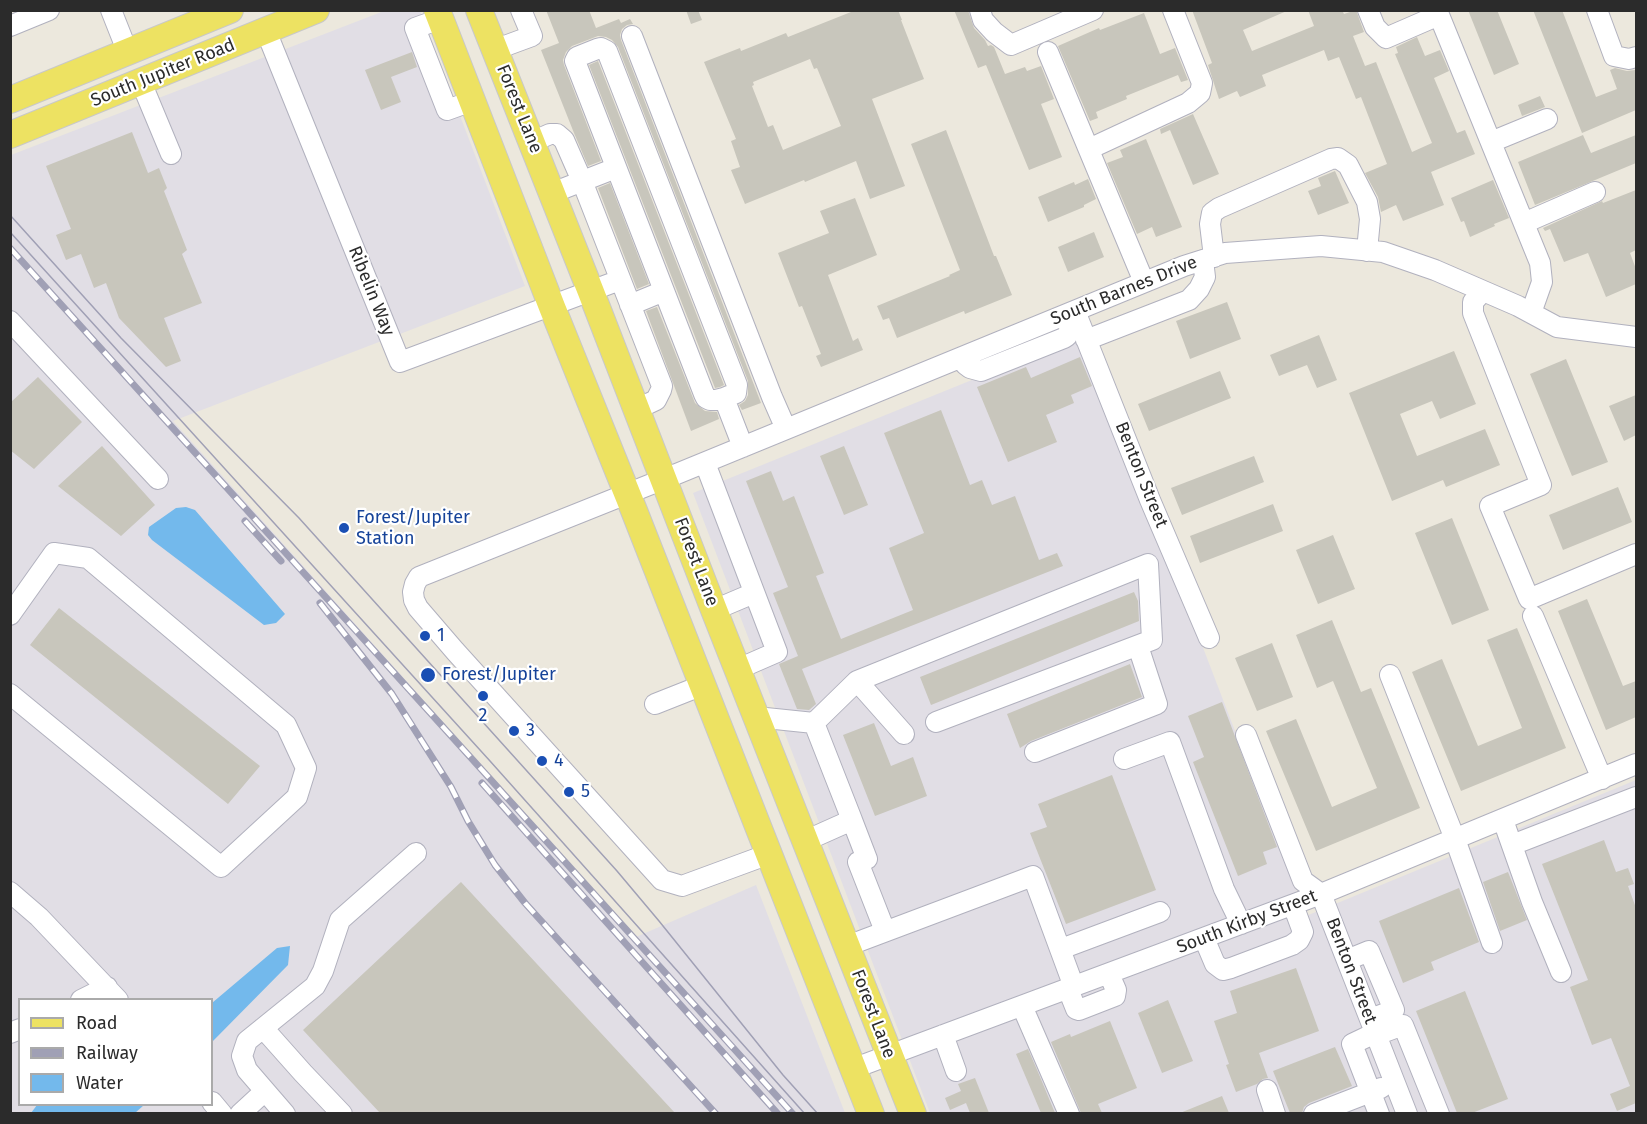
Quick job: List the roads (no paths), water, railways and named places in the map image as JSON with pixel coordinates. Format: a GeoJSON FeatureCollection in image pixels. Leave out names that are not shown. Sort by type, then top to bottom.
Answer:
{"type":"FeatureCollection","features":[{"type":"Feature","properties":{"kind":"main road","name":"South Jupiter Road"},"geometry":{"type":"LineString","coordinates":[[10,100],[230,10]]}},
{"type":"Feature","properties":{"kind":"main road","name":"South Jupiter Road"},"geometry":{"type":"LineString","coordinates":[[10,135],[316,10]]}},
{"type":"Feature","properties":{"kind":"main road","name":"Forest Lane"},"geometry":{"type":"LineString","coordinates":[[479,10],[913,1113]]}},
{"type":"Feature","properties":{"kind":"main road"},"geometry":{"type":"LineString","coordinates":[[439,15],[871,1113]]}},
{"type":"Feature","properties":{"kind":"main road"},"geometry":{"type":"LineString","coordinates":[[128,53],[141,82]]}},
{"type":"Feature","properties":{"kind":"main road"},"geometry":{"type":"LineString","coordinates":[[703,685],[738,669]]}},
{"type":"Feature","properties":{"kind":"main road"},"geometry":{"type":"LineString","coordinates":[[769,854],[805,841]]}},
{"type":"Feature","properties":{"kind":"street"},"geometry":{"type":"LineString","coordinates":[[10,26],[49,10]]}},
{"type":"Feature","properties":{"kind":"street"},"geometry":{"type":"LineString","coordinates":[[111,10],[128,53]]}},
{"type":"Feature","properties":{"kind":"street"},"geometry":{"type":"LineString","coordinates":[[494,50],[532,36],[521,10]]}},
{"type":"Feature","properties":{"kind":"street"},"geometry":{"type":"LineString","coordinates":[[980,10],[983,20],[1011,45],[1093,10]]}},
{"type":"Feature","properties":{"kind":"street"},"geometry":{"type":"LineString","coordinates":[[1089,149],[1188,103],[1200,93],[1202,82],[1173,10]]}},
{"type":"Feature","properties":{"kind":"street"},"geometry":{"type":"LineString","coordinates":[[1368,10],[1376,27],[1386,38],[1439,15],[1540,263],[1542,282],[1531,313]]}},
{"type":"Feature","properties":{"kind":"street"},"geometry":{"type":"LineString","coordinates":[[1597,10],[1614,56],[1629,59],[1636,57]]}},
{"type":"Feature","properties":{"kind":"street","name":"Ribelin Way"},"geometry":{"type":"LineString","coordinates":[[266,31],[400,362],[620,280]]}},
{"type":"Feature","properties":{"kind":"street"},"geometry":{"type":"LineString","coordinates":[[632,36],[786,429]]}},
{"type":"Feature","properties":{"kind":"street"},"geometry":{"type":"LineString","coordinates":[[601,48],[607,51],[694,275],[737,385],[736,393],[716,400],[706,398],[704,394],[575,61],[577,57],[601,48]]}},
{"type":"Feature","properties":{"kind":"street"},"geometry":{"type":"LineString","coordinates":[[1048,52],[1144,282]]}},
{"type":"Feature","properties":{"kind":"street"},"geometry":{"type":"LineString","coordinates":[[141,82],[171,154]]}},
{"type":"Feature","properties":{"kind":"street"},"geometry":{"type":"LineString","coordinates":[[1491,142],[1547,119]]}},
{"type":"Feature","properties":{"kind":"street"},"geometry":{"type":"LineString","coordinates":[[532,142],[550,134],[557,134],[564,140],[582,181],[662,386],[656,400],[637,409]]}},
{"type":"Feature","properties":{"kind":"street"},"geometry":{"type":"LineString","coordinates":[[1086,340],[1189,300],[1199,289],[1205,277],[1209,258],[1212,213],[1331,159],[1338,158],[1348,165],[1367,202],[1370,219],[1368,251]]}},
{"type":"Feature","properties":{"kind":"street"},"geometry":{"type":"LineString","coordinates":[[552,193],[616,168]]}},
{"type":"Feature","properties":{"kind":"street"},"geometry":{"type":"LineString","coordinates":[[1524,223],[1595,192]]}},
{"type":"Feature","properties":{"kind":"street","name":"South Barnes Drive"},"geometry":{"type":"LineString","coordinates":[[769,854],[682,886],[662,880],[418,608],[413,592],[419,577],[705,463],[1144,282],[1225,253],[1321,246],[1383,252],[1435,270],[1557,327],[1636,337]]}},
{"type":"Feature","properties":{"kind":"street"},"geometry":{"type":"LineString","coordinates":[[630,305],[721,265]]}},
{"type":"Feature","properties":{"kind":"street"},"geometry":{"type":"LineString","coordinates":[[1483,291],[1473,302],[1473,313],[1541,485],[1490,506],[1529,599],[1636,554]]}},
{"type":"Feature","properties":{"kind":"street","name":"Benton Street"},"geometry":{"type":"LineString","coordinates":[[1070,313],[1086,340],[1150,500],[1209,638]]}},
{"type":"Feature","properties":{"kind":"street"},"geometry":{"type":"LineString","coordinates":[[10,321],[158,479]]}},
{"type":"Feature","properties":{"kind":"street"},"geometry":{"type":"LineString","coordinates":[[724,398],[743,447]]}},
{"type":"Feature","properties":{"kind":"street"},"geometry":{"type":"LineString","coordinates":[[705,463],[777,652],[738,669]]}},
{"type":"Feature","properties":{"kind":"street"},"geometry":{"type":"LineString","coordinates":[[10,615],[54,553],[88,558],[286,725],[306,768],[297,797],[220,867],[10,694]]}},
{"type":"Feature","properties":{"kind":"street"},"geometry":{"type":"LineString","coordinates":[[756,717],[814,723],[858,681],[1148,564],[1152,640],[936,722]]}},
{"type":"Feature","properties":{"kind":"street"},"geometry":{"type":"LineString","coordinates":[[714,610],[754,592]]}},
{"type":"Feature","properties":{"kind":"street"},"geometry":{"type":"LineString","coordinates":[[1533,616],[1602,778]]}},
{"type":"Feature","properties":{"kind":"street"},"geometry":{"type":"LineString","coordinates":[[1035,752],[1157,704],[1138,646]]}},
{"type":"Feature","properties":{"kind":"street"},"geometry":{"type":"LineString","coordinates":[[1390,675],[1455,839],[1492,943]]}},
{"type":"Feature","properties":{"kind":"street"},"geometry":{"type":"LineString","coordinates":[[858,681],[904,734]]}},
{"type":"Feature","properties":{"kind":"street"},"geometry":{"type":"LineString","coordinates":[[655,704],[703,685]]}},
{"type":"Feature","properties":{"kind":"street"},"geometry":{"type":"LineString","coordinates":[[814,723],[867,859],[858,862],[885,931]]}},
{"type":"Feature","properties":{"kind":"street","name":"Benton Street"},"geometry":{"type":"LineString","coordinates":[[1246,735],[1303,881],[1321,894],[1407,1113]]}},
{"type":"Feature","properties":{"kind":"street"},"geometry":{"type":"LineString","coordinates":[[1124,759],[1170,742],[1224,889],[1241,924]]}},
{"type":"Feature","properties":{"kind":"street","name":"South Kirby Street"},"geometry":{"type":"LineString","coordinates":[[852,1069],[1293,905],[1636,764]]}},
{"type":"Feature","properties":{"kind":"street"},"geometry":{"type":"LineString","coordinates":[[1512,845],[1636,797]]}},
{"type":"Feature","properties":{"kind":"street"},"geometry":{"type":"LineString","coordinates":[[805,841],[852,820]]}},
{"type":"Feature","properties":{"kind":"street"},"geometry":{"type":"LineString","coordinates":[[1503,820],[1532,902],[1561,972]]}},
{"type":"Feature","properties":{"kind":"street"},"geometry":{"type":"LineString","coordinates":[[285,1113],[247,1070],[242,1056],[247,1041],[315,986],[323,971],[340,920],[416,853]]}},
{"type":"Feature","properties":{"kind":"street"},"geometry":{"type":"LineString","coordinates":[[847,946],[1033,876],[1061,949],[1071,988]]}},
{"type":"Feature","properties":{"kind":"street"},"geometry":{"type":"LineString","coordinates":[[10,892],[39,916],[113,993]]}},
{"type":"Feature","properties":{"kind":"street"},"geometry":{"type":"LineString","coordinates":[[1204,938],[1215,963],[1222,970],[1241,965],[1292,945],[1299,940],[1303,932],[1293,905]]}},
{"type":"Feature","properties":{"kind":"street"},"geometry":{"type":"LineString","coordinates":[[1061,949],[1160,912]]}},
{"type":"Feature","properties":{"kind":"street"},"geometry":{"type":"LineString","coordinates":[[86,998],[113,993]]}},
{"type":"Feature","properties":{"kind":"street"},"geometry":{"type":"LineString","coordinates":[[1022,1006],[1069,1113]]}},
{"type":"Feature","properties":{"kind":"street"},"geometry":{"type":"LineString","coordinates":[[1378,1113],[1352,1044],[1374,1029],[1403,1025],[1439,1113]]}},
{"type":"Feature","properties":{"kind":"street"},"geometry":{"type":"LineString","coordinates":[[263,1028],[342,1113]]}},
{"type":"Feature","properties":{"kind":"street"},"geometry":{"type":"LineString","coordinates":[[943,1035],[956,1071]]}},
{"type":"Feature","properties":{"kind":"street"},"geometry":{"type":"LineString","coordinates":[[1314,1113],[1423,1074]]}},
{"type":"Feature","properties":{"kind":"street"},"geometry":{"type":"LineString","coordinates":[[1267,1090],[1275,1113]]}},
{"type":"Feature","properties":{"kind":"street"},"geometry":{"type":"LineString","coordinates":[[240,1113],[265,1091]]}},
{"type":"Feature","properties":{"kind":"water"},"geometry":{"type":"Polygon","coordinates":[[[186,507],[195,510],[285,614],[276,623],[264,625],[148,535],[149,527],[176,508],[186,507]]]}},
{"type":"Feature","properties":{"kind":"water"},"geometry":{"type":"Polygon","coordinates":[[[290,946],[288,965],[213,1041],[213,1002],[277,948],[290,946]]]}},
{"type":"Feature","properties":{"kind":"water"},"geometry":{"type":"Polygon","coordinates":[[[36,1106],[143,1106],[135,1113],[31,1113],[36,1106]]]}},
{"type":"Feature","properties":{"kind":"tram line"},"geometry":{"type":"LineString","coordinates":[[10,215],[121,338],[299,518],[617,871],[783,1075],[818,1114]]}},
{"type":"Feature","properties":{"kind":"tram line"},"geometry":{"type":"LineString","coordinates":[[10,232],[490,761],[805,1114]]}},
{"type":"Feature","properties":{"kind":"railway"},"geometry":{"type":"LineString","coordinates":[[10,248],[793,1114]]}},
{"type":"Feature","properties":{"kind":"railway"},"geometry":{"type":"LineString","coordinates":[[245,521],[281,561]]}},
{"type":"Feature","properties":{"kind":"railway"},"geometry":{"type":"LineString","coordinates":[[320,603],[392,694],[451,787],[468,821],[495,865],[525,903],[716,1114]]}},
{"type":"Feature","properties":{"kind":"railway"},"geometry":{"type":"LineString","coordinates":[[482,783],[778,1114]]}},
{"type":"Feature","properties":{"kind":"place","name":"Forest/Jupiter Station"},"geometry":{"type":"Point","coordinates":[344,528]}},
{"type":"Feature","properties":{"kind":"place","name":"1"},"geometry":{"type":"Point","coordinates":[425,636]}},
{"type":"Feature","properties":{"kind":"place","name":"Forest/Jupiter"},"geometry":{"type":"Point","coordinates":[428,675]}},
{"type":"Feature","properties":{"kind":"place","name":"2"},"geometry":{"type":"Point","coordinates":[483,696]}},
{"type":"Feature","properties":{"kind":"place","name":"3"},"geometry":{"type":"Point","coordinates":[514,731]}},
{"type":"Feature","properties":{"kind":"place","name":"4"},"geometry":{"type":"Point","coordinates":[542,761]}},
{"type":"Feature","properties":{"kind":"place","name":"5"},"geometry":{"type":"Point","coordinates":[569,792]}}]}
